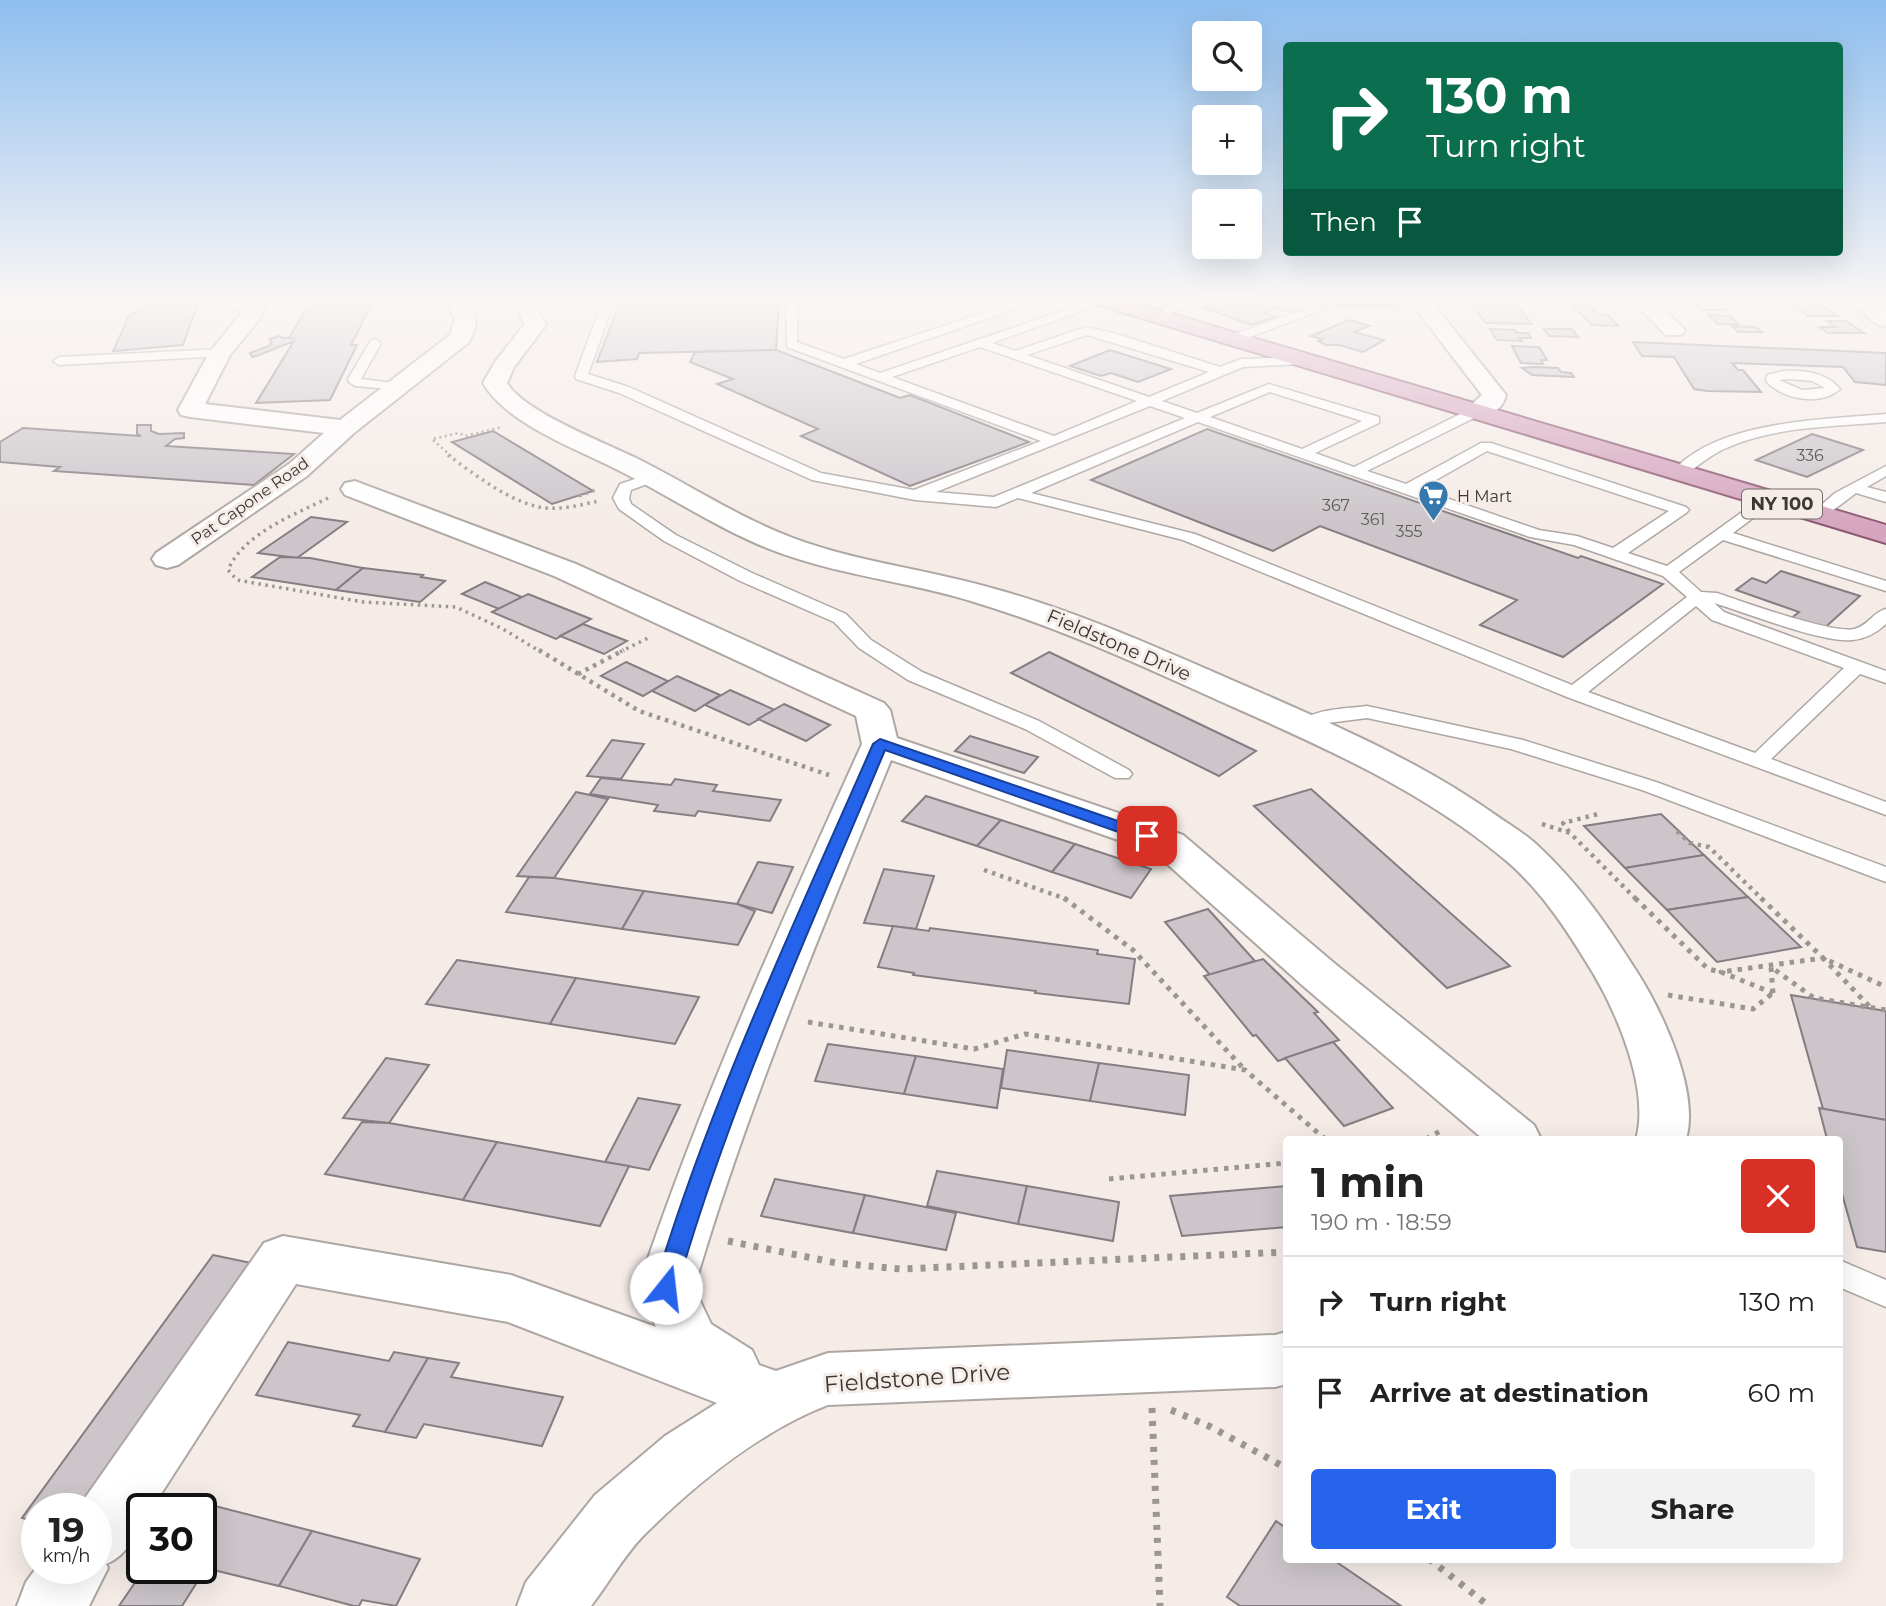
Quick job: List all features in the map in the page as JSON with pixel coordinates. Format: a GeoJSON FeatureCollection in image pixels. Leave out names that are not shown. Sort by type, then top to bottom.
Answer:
{"type":"FeatureCollection","features":[{"type":"Feature","properties":{"kind":"main road","name":"NY 100"},"geometry":{"type":"LineString","coordinates":[[1351,375],[1886,534]]}},
{"type":"Feature","properties":{"kind":"street"},"geometry":{"type":"LineString","coordinates":[[208,375],[190,410],[345,428]]}},
{"type":"Feature","properties":{"kind":"street","name":"Pat Capone Road"},"geometry":{"type":"LineString","coordinates":[[167,559],[298,470],[345,428],[412,375]]}},
{"type":"Feature","properties":{"kind":"street","name":"Fieldstone Drive"},"geometry":{"type":"LineString","coordinates":[[498,375],[495,383],[502,396],[526,412],[745,528],[833,561],[963,589],[1096,633],[1306,726],[1438,792],[1520,851],[1580,916],[1636,1005],[1659,1073],[1664,1129],[1662,1136]]}},
{"type":"Feature","properties":{"kind":"street"},"geometry":{"type":"LineString","coordinates":[[1475,412],[1493,401],[1494,395],[1478,375]]}},
{"type":"Feature","properties":{"kind":"street"},"geometry":{"type":"LineString","coordinates":[[355,489],[565,570],[678,623],[829,688],[872,710],[880,744],[764,1016],[684,1226],[666,1288],[691,1342],[776,1398]]}},
{"type":"Feature","properties":{"kind":"street"},"geometry":{"type":"LineString","coordinates":[[880,744],[1170,844],[1318,974],[1512,1136]]}},
{"type":"Feature","properties":{"kind":"street"},"geometry":{"type":"LineString","coordinates":[[112,1513],[283,1259],[511,1299],[776,1398]]}},
{"type":"Feature","properties":{"kind":"street","name":"Fieldstone Drive"},"geometry":{"type":"LineString","coordinates":[[550,1606],[618,1517],[687,1456],[776,1398],[828,1379],[1283,1359]]}},
{"type":"Feature","properties":{"kind":"street"},"geometry":{"type":"LineString","coordinates":[[50,1606],[64,1584]]}},
{"type":"Feature","properties":{"kind":"lane"},"geometry":{"type":"LineString","coordinates":[[356,375],[355,382],[397,387]]}},
{"type":"Feature","properties":{"kind":"lane"},"geometry":{"type":"LineString","coordinates":[[581,375],[624,390],[817,477],[915,495],[996,502],[1269,388],[1374,420],[1303,454]]}},
{"type":"Feature","properties":{"kind":"lane"},"geometry":{"type":"LineString","coordinates":[[874,375],[1054,441]]}},
{"type":"Feature","properties":{"kind":"lane"},"geometry":{"type":"LineString","coordinates":[[880,377],[886,375]]}},
{"type":"Feature","properties":{"kind":"lane"},"geometry":{"type":"LineString","coordinates":[[1073,375],[1536,534],[1577,541],[1669,572],[1718,616],[1858,664],[1886,677]]}},
{"type":"Feature","properties":{"kind":"lane"},"geometry":{"type":"LineString","coordinates":[[915,495],[1054,441],[1146,400],[1211,375]]}},
{"type":"Feature","properties":{"kind":"lane"},"geometry":{"type":"LineString","coordinates":[[1354,472],[1475,412]]}},
{"type":"Feature","properties":{"kind":"lane"},"geometry":{"type":"LineString","coordinates":[[1678,473],[1722,445],[1755,435],[1804,426],[1886,418]]}},
{"type":"Feature","properties":{"kind":"lane"},"geometry":{"type":"LineString","coordinates":[[1406,490],[1486,446],[1681,510],[1615,554]]}},
{"type":"Feature","properties":{"kind":"lane"},"geometry":{"type":"LineString","coordinates":[[1818,515],[1854,488],[1886,470]]}},
{"type":"Feature","properties":{"kind":"lane"},"geometry":{"type":"LineString","coordinates":[[653,477],[625,487],[621,498],[624,506],[670,538],[746,577],[840,618],[865,644],[915,676],[1032,725],[1122,774]]}},
{"type":"Feature","properties":{"kind":"lane"},"geometry":{"type":"LineString","coordinates":[[1854,488],[1886,497]]}},
{"type":"Feature","properties":{"kind":"lane"},"geometry":{"type":"LineString","coordinates":[[1018,494],[1189,537],[1574,693],[1886,809]]}},
{"type":"Feature","properties":{"kind":"lane"},"geometry":{"type":"LineString","coordinates":[[1669,572],[1768,500]]}},
{"type":"Feature","properties":{"kind":"lane"},"geometry":{"type":"LineString","coordinates":[[1720,534],[1886,586]]}},
{"type":"Feature","properties":{"kind":"lane"},"geometry":{"type":"LineString","coordinates":[[1574,693],[1698,597],[1711,597],[1836,635],[1857,636],[1867,633],[1886,614]]}},
{"type":"Feature","properties":{"kind":"lane"},"geometry":{"type":"LineString","coordinates":[[1758,761],[1858,664]]}},
{"type":"Feature","properties":{"kind":"lane"},"geometry":{"type":"LineString","coordinates":[[1306,726],[1325,718],[1367,712],[1516,744],[1649,786],[1886,875]]}},
{"type":"Feature","properties":{"kind":"lane"},"geometry":{"type":"LineString","coordinates":[[1843,1275],[1886,1294]]}},
{"type":"Feature","properties":{"kind":"path"},"geometry":{"type":"LineString","coordinates":[[502,427],[465,436],[459,433],[432,439],[436,446],[456,460],[515,497],[537,507],[578,506],[621,498]]}},
{"type":"Feature","properties":{"kind":"path"},"geometry":{"type":"LineString","coordinates":[[579,496],[604,487],[592,480]]}},
{"type":"Feature","properties":{"kind":"path"},"geometry":{"type":"LineString","coordinates":[[355,489],[333,495],[248,544],[229,561],[228,569],[237,580],[363,602],[456,607],[503,629],[639,711],[807,770]]}},
{"type":"Feature","properties":{"kind":"path"},"geometry":{"type":"LineString","coordinates":[[577,674],[678,623]]}},
{"type":"Feature","properties":{"kind":"path"},"geometry":{"type":"LineString","coordinates":[[1602,813],[1563,823],[1708,969],[1773,993]]}},
{"type":"Feature","properties":{"kind":"path"},"geometry":{"type":"LineString","coordinates":[[1530,821],[1570,833]]}},
{"type":"Feature","properties":{"kind":"path"},"geometry":{"type":"LineString","coordinates":[[1677,831],[1690,843],[1709,847],[1823,958],[1869,1007]]}},
{"type":"Feature","properties":{"kind":"path"},"geometry":{"type":"LineString","coordinates":[[984,870],[1070,900],[1133,950],[1245,1070],[1322,1136]]}},
{"type":"Feature","properties":{"kind":"path"},"geometry":{"type":"LineString","coordinates":[[1721,972],[1823,958],[1886,987]]}},
{"type":"Feature","properties":{"kind":"path"},"geometry":{"type":"LineString","coordinates":[[1771,967],[1773,993]]}},
{"type":"Feature","properties":{"kind":"path"},"geometry":{"type":"LineString","coordinates":[[1771,967],[1814,998],[1886,1010]]}},
{"type":"Feature","properties":{"kind":"path"},"geometry":{"type":"LineString","coordinates":[[1660,993],[1753,1009],[1773,993]]}},
{"type":"Feature","properties":{"kind":"path"},"geometry":{"type":"LineString","coordinates":[[808,1022],[974,1049],[1025,1034],[1245,1070]]}},
{"type":"Feature","properties":{"kind":"path"},"geometry":{"type":"LineString","coordinates":[[1431,1136],[1451,1125]]}},
{"type":"Feature","properties":{"kind":"path"},"geometry":{"type":"LineString","coordinates":[[1109,1179],[1283,1163]]}},
{"type":"Feature","properties":{"kind":"path"},"geometry":{"type":"LineString","coordinates":[[722,1239],[837,1263],[901,1269],[1283,1252]]}},
{"type":"Feature","properties":{"kind":"path"},"geometry":{"type":"LineString","coordinates":[[1160,1606],[1152,1402],[1211,1427],[1283,1466]]}},
{"type":"Feature","properties":{"kind":"path"},"geometry":{"type":"LineString","coordinates":[[1435,1563],[1489,1606]]}},
{"type":"Feature","properties":{"kind":"building"},"geometry":{"type":"Polygon","coordinates":[[[273,375],[342,375],[330,400],[256,403],[273,375]]]}},
{"type":"Feature","properties":{"kind":"building"},"geometry":{"type":"Polygon","coordinates":[[[723,375],[840,375],[900,398],[910,395],[1029,442],[910,486],[801,436],[818,429],[717,384],[733,379],[723,375]]]}},
{"type":"Feature","properties":{"kind":"building"},"geometry":{"type":"Polygon","coordinates":[[[1117,375],[1156,375],[1138,382],[1117,375]]]}},
{"type":"Feature","properties":{"kind":"building"},"geometry":{"type":"Polygon","coordinates":[[[1532,375],[1572,375],[1574,377],[1532,375]]]}},
{"type":"Feature","properties":{"kind":"building"},"geometry":{"type":"Polygon","coordinates":[[[1685,375],[1747,375],[1761,392],[1707,391],[1694,389],[1685,375]]]}},
{"type":"Feature","properties":{"kind":"building"},"geometry":{"type":"Polygon","coordinates":[[[1849,375],[1886,375],[1886,385],[1855,382],[1849,375]]]}},
{"type":"Feature","properties":{"kind":"building"},"geometry":{"type":"Polygon","coordinates":[[[137,425],[151,425],[151,431],[159,434],[184,433],[184,438],[175,439],[166,446],[294,454],[254,485],[54,471],[60,467],[0,462],[0,442],[23,428],[141,436],[137,434],[137,425]]]}},
{"type":"Feature","properties":{"kind":"building"},"geometry":{"type":"Polygon","coordinates":[[[1207,429],[1578,558],[1581,556],[1663,584],[1563,657],[1480,625],[1517,600],[1320,526],[1273,551],[1091,480],[1207,429]]]}},
{"type":"Feature","properties":{"kind":"building"},"geometry":{"type":"Polygon","coordinates":[[[493,431],[593,491],[552,504],[452,442],[493,431]]]}},
{"type":"Feature","properties":{"kind":"building"},"geometry":{"type":"Polygon","coordinates":[[[1812,434],[1863,450],[1807,477],[1756,460],[1812,434]]]}},
{"type":"Feature","properties":{"kind":"building"},"geometry":{"type":"Polygon","coordinates":[[[311,517],[347,522],[297,558],[258,553],[311,517]]]}},
{"type":"Feature","properties":{"kind":"building"},"geometry":{"type":"Polygon","coordinates":[[[280,557],[310,558],[363,568],[336,590],[252,577],[280,557]]]}},
{"type":"Feature","properties":{"kind":"building"},"geometry":{"type":"Polygon","coordinates":[[[363,568],[423,575],[421,577],[445,581],[420,602],[336,590],[363,568]]]}},
{"type":"Feature","properties":{"kind":"building"},"geometry":{"type":"Polygon","coordinates":[[[1781,571],[1860,596],[1821,631],[1789,620],[1799,612],[1736,590],[1752,578],[1766,583],[1781,571]]]}},
{"type":"Feature","properties":{"kind":"building"},"geometry":{"type":"Polygon","coordinates":[[[485,582],[522,597],[499,609],[462,594],[485,582]]]}},
{"type":"Feature","properties":{"kind":"building"},"geometry":{"type":"Polygon","coordinates":[[[528,594],[591,619],[556,639],[492,612],[528,594]]]}},
{"type":"Feature","properties":{"kind":"building"},"geometry":{"type":"Polygon","coordinates":[[[583,624],[627,641],[604,654],[560,636],[583,624]]]}},
{"type":"Feature","properties":{"kind":"building"},"geometry":{"type":"Polygon","coordinates":[[[1049,652],[1256,751],[1219,776],[1011,673],[1049,652]]]}},
{"type":"Feature","properties":{"kind":"building"},"geometry":{"type":"Polygon","coordinates":[[[626,662],[668,681],[643,696],[601,676],[626,662]]]}},
{"type":"Feature","properties":{"kind":"building"},"geometry":{"type":"Polygon","coordinates":[[[677,676],[720,695],[695,711],[652,691],[677,676]]]}},
{"type":"Feature","properties":{"kind":"building"},"geometry":{"type":"Polygon","coordinates":[[[730,690],[775,710],[749,725],[705,705],[730,690]]]}},
{"type":"Feature","properties":{"kind":"building"},"geometry":{"type":"Polygon","coordinates":[[[784,704],[830,725],[806,741],[758,719],[784,704]]]}},
{"type":"Feature","properties":{"kind":"building"},"geometry":{"type":"Polygon","coordinates":[[[970,736],[1038,757],[1024,773],[955,751],[970,736]]]}},
{"type":"Feature","properties":{"kind":"building"},"geometry":{"type":"Polygon","coordinates":[[[612,740],[644,744],[621,779],[587,776],[612,740]]]}},
{"type":"Feature","properties":{"kind":"building"},"geometry":{"type":"Polygon","coordinates":[[[601,778],[671,785],[675,779],[717,785],[713,791],[781,800],[770,821],[698,811],[695,816],[654,811],[658,805],[590,794],[601,778]]]}},
{"type":"Feature","properties":{"kind":"building"},"geometry":{"type":"Polygon","coordinates":[[[1311,789],[1510,966],[1447,988],[1254,806],[1311,789]]]}},
{"type":"Feature","properties":{"kind":"building"},"geometry":{"type":"Polygon","coordinates":[[[576,792],[608,799],[554,878],[517,876],[576,792]]]}},
{"type":"Feature","properties":{"kind":"building"},"geometry":{"type":"Polygon","coordinates":[[[926,796],[1001,820],[977,846],[902,821],[926,796]]]}},
{"type":"Feature","properties":{"kind":"building"},"geometry":{"type":"Polygon","coordinates":[[[1661,814],[1704,855],[1625,868],[1584,826],[1661,814]]]}},
{"type":"Feature","properties":{"kind":"building"},"geometry":{"type":"Polygon","coordinates":[[[1001,820],[1075,844],[1052,872],[977,846],[1001,820]]]}},
{"type":"Feature","properties":{"kind":"building"},"geometry":{"type":"Polygon","coordinates":[[[1075,844],[1151,869],[1131,898],[1052,872],[1075,844]]]}},
{"type":"Feature","properties":{"kind":"building"},"geometry":{"type":"Polygon","coordinates":[[[1704,855],[1748,897],[1667,910],[1625,868],[1704,855]]]}},
{"type":"Feature","properties":{"kind":"building"},"geometry":{"type":"Polygon","coordinates":[[[758,862],[793,867],[772,913],[737,904],[758,862]]]}},
{"type":"Feature","properties":{"kind":"building"},"geometry":{"type":"Polygon","coordinates":[[[884,869],[934,876],[916,929],[864,923],[884,869]]]}},
{"type":"Feature","properties":{"kind":"building"},"geometry":{"type":"Polygon","coordinates":[[[529,877],[644,891],[622,929],[506,912],[529,877]]]}},
{"type":"Feature","properties":{"kind":"building"},"geometry":{"type":"Polygon","coordinates":[[[644,891],[737,904],[755,911],[738,945],[622,929],[644,891]]]}},
{"type":"Feature","properties":{"kind":"building"},"geometry":{"type":"Polygon","coordinates":[[[1748,897],[1801,947],[1717,962],[1667,910],[1748,897]]]}},
{"type":"Feature","properties":{"kind":"building"},"geometry":{"type":"Polygon","coordinates":[[[1208,909],[1255,961],[1210,975],[1165,922],[1208,909]]]}},
{"type":"Feature","properties":{"kind":"building"},"geometry":{"type":"Polygon","coordinates":[[[893,926],[929,931],[930,928],[1098,950],[1097,954],[1135,959],[1129,1004],[1035,993],[1036,991],[913,975],[914,973],[878,967],[893,926]]]}},
{"type":"Feature","properties":{"kind":"building"},"geometry":{"type":"Polygon","coordinates":[[[1263,959],[1318,1012],[1314,1013],[1339,1040],[1278,1061],[1256,1035],[1253,1036],[1204,976],[1263,959]]]}},
{"type":"Feature","properties":{"kind":"building"},"geometry":{"type":"Polygon","coordinates":[[[457,960],[576,978],[550,1024],[426,1004],[457,960]]]}},
{"type":"Feature","properties":{"kind":"building"},"geometry":{"type":"Polygon","coordinates":[[[576,978],[699,997],[675,1044],[550,1024],[576,978]]]}},
{"type":"Feature","properties":{"kind":"building"},"geometry":{"type":"Polygon","coordinates":[[[1791,995],[1886,1011],[1886,1120],[1823,1109],[1791,995]]]}},
{"type":"Feature","properties":{"kind":"building"},"geometry":{"type":"Polygon","coordinates":[[[1333,1042],[1393,1108],[1344,1126],[1285,1058],[1333,1042]]]}},
{"type":"Feature","properties":{"kind":"building"},"geometry":{"type":"Polygon","coordinates":[[[828,1044],[916,1056],[904,1094],[815,1081],[828,1044]]]}},
{"type":"Feature","properties":{"kind":"building"},"geometry":{"type":"Polygon","coordinates":[[[1007,1050],[1099,1063],[1090,1101],[1001,1088],[1007,1050]]]}},
{"type":"Feature","properties":{"kind":"building"},"geometry":{"type":"Polygon","coordinates":[[[916,1056],[1003,1069],[997,1108],[904,1094],[916,1056]]]}},
{"type":"Feature","properties":{"kind":"building"},"geometry":{"type":"Polygon","coordinates":[[[386,1058],[429,1065],[389,1123],[343,1118],[386,1058]]]}},
{"type":"Feature","properties":{"kind":"building"},"geometry":{"type":"Polygon","coordinates":[[[1099,1063],[1189,1075],[1185,1115],[1090,1101],[1099,1063]]]}},
{"type":"Feature","properties":{"kind":"building"},"geometry":{"type":"Polygon","coordinates":[[[638,1098],[680,1105],[649,1170],[605,1162],[638,1098]]]}},
{"type":"Feature","properties":{"kind":"building"},"geometry":{"type":"Polygon","coordinates":[[[1819,1108],[1886,1120],[1886,1252],[1857,1247],[1843,1197],[1843,1136],[1826,1136],[1819,1108]]]}},
{"type":"Feature","properties":{"kind":"building"},"geometry":{"type":"Polygon","coordinates":[[[362,1122],[389,1123],[497,1142],[463,1200],[325,1174],[362,1122]]]}},
{"type":"Feature","properties":{"kind":"building"},"geometry":{"type":"Polygon","coordinates":[[[497,1142],[629,1166],[600,1226],[463,1200],[497,1142]]]}},
{"type":"Feature","properties":{"kind":"building"},"geometry":{"type":"Polygon","coordinates":[[[937,1171],[1027,1186],[1018,1224],[927,1206],[937,1171]]]}},
{"type":"Feature","properties":{"kind":"building"},"geometry":{"type":"Polygon","coordinates":[[[775,1179],[865,1195],[853,1233],[761,1216],[775,1179]]]}},
{"type":"Feature","properties":{"kind":"building"},"geometry":{"type":"Polygon","coordinates":[[[1027,1186],[1119,1202],[1113,1241],[1018,1224],[1027,1186]]]}},
{"type":"Feature","properties":{"kind":"building"},"geometry":{"type":"Polygon","coordinates":[[[1283,1186],[1283,1227],[1182,1236],[1170,1196],[1283,1186]]]}},
{"type":"Feature","properties":{"kind":"building"},"geometry":{"type":"Polygon","coordinates":[[[865,1195],[956,1213],[946,1250],[853,1233],[865,1195]]]}},
{"type":"Feature","properties":{"kind":"building"},"geometry":{"type":"Polygon","coordinates":[[[213,1255],[261,1265],[103,1493],[40,1493],[213,1255]]]}},
{"type":"Feature","properties":{"kind":"building"},"geometry":{"type":"Polygon","coordinates":[[[288,1342],[389,1361],[394,1352],[428,1358],[385,1432],[353,1426],[360,1415],[256,1395],[288,1342]]]}},
{"type":"Feature","properties":{"kind":"building"},"geometry":{"type":"Polygon","coordinates":[[[428,1358],[459,1363],[451,1377],[563,1397],[542,1446],[424,1424],[416,1438],[385,1432],[428,1358]]]}},
{"type":"Feature","properties":{"kind":"building"},"geometry":{"type":"Polygon","coordinates":[[[217,1507],[312,1531],[279,1586],[217,1571],[217,1507]]]}},
{"type":"Feature","properties":{"kind":"building"},"geometry":{"type":"Polygon","coordinates":[[[1276,1521],[1283,1526],[1283,1563],[1338,1563],[1401,1606],[1240,1606],[1227,1597],[1276,1521]]]}},
{"type":"Feature","properties":{"kind":"building"},"geometry":{"type":"Polygon","coordinates":[[[312,1531],[420,1559],[396,1606],[362,1600],[359,1606],[354,1606],[279,1586],[312,1531]]]}},
{"type":"Feature","properties":{"kind":"building"},"geometry":{"type":"Polygon","coordinates":[[[134,1584],[196,1584],[182,1606],[119,1606],[134,1584]]]}},
{"type":"Feature","properties":{"kind":"place","name":"H Mart"},"geometry":{"type":"Point","coordinates":[1434,523]}},
{"type":"Feature","properties":{"kind":"route"},"geometry":{"type":"LineString","coordinates":[[666,1288],[684,1226],[764,1016],[880,744],[1147,836]]}}]}
